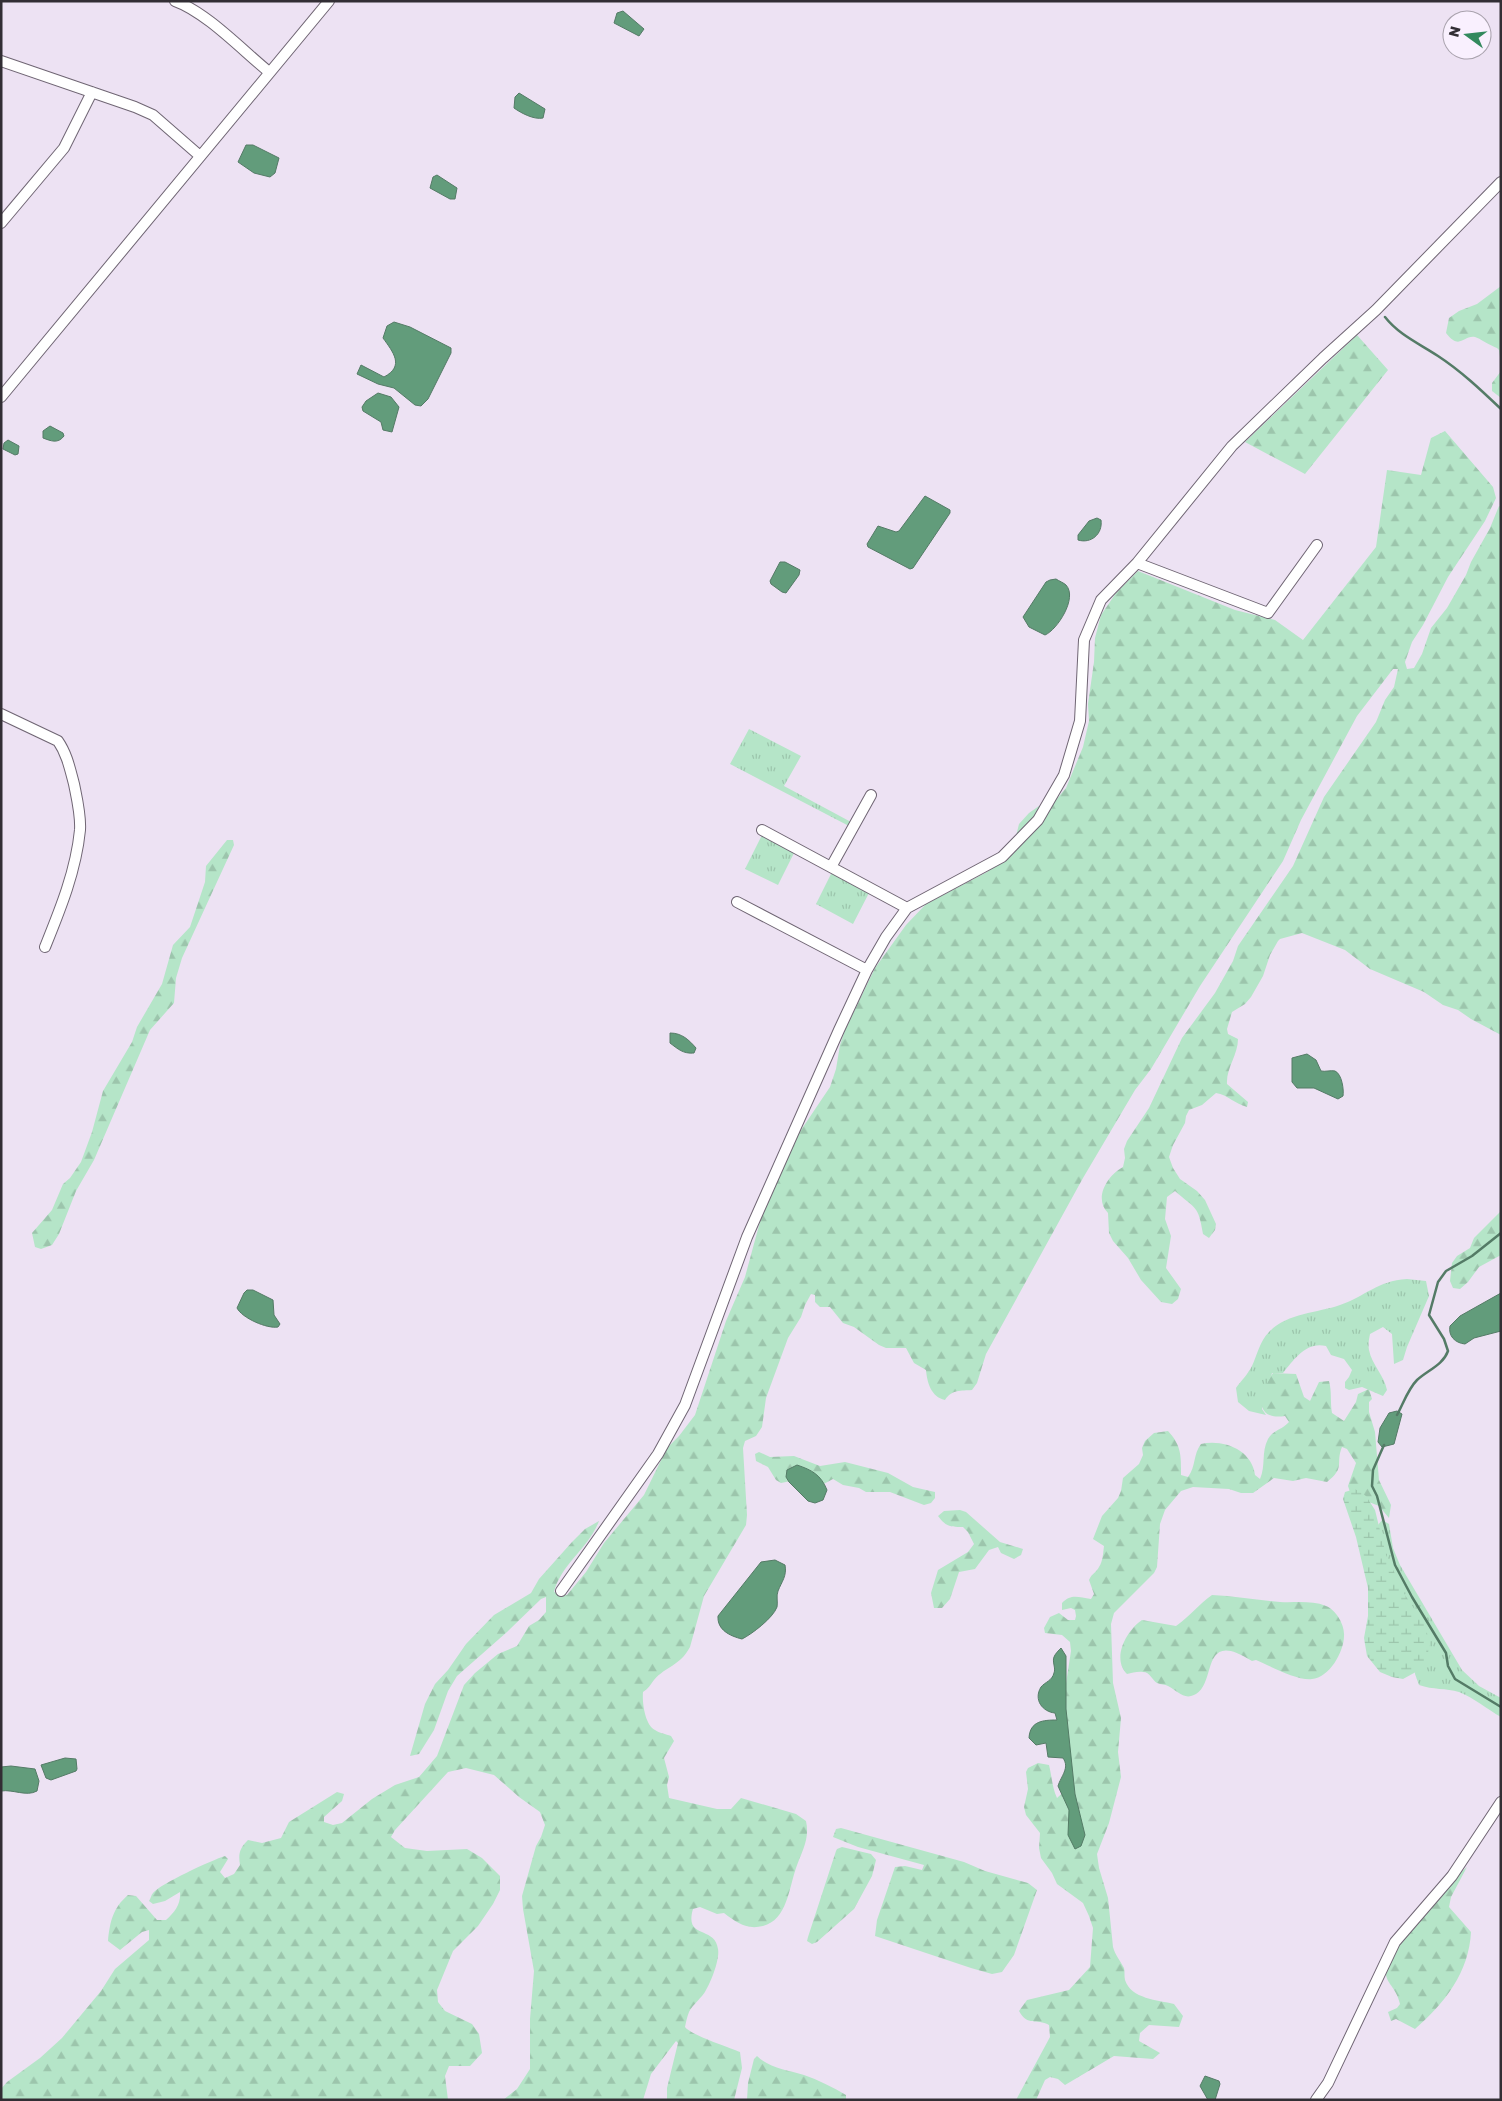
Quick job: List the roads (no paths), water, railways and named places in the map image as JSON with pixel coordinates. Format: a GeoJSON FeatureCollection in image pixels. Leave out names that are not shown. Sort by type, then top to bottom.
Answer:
{"type":"FeatureCollection","features":[{"type":"Feature","properties":{"kind":"street"},"geometry":{"type":"LineString","coordinates":[[174,1],[201,16],[269,72]]}},
{"type":"Feature","properties":{"kind":"street"},"geometry":{"type":"LineString","coordinates":[[3,393],[329,1]]}},
{"type":"Feature","properties":{"kind":"street"},"geometry":{"type":"LineString","coordinates":[[1,60],[153,115],[200,156]]}},
{"type":"Feature","properties":{"kind":"street"},"geometry":{"type":"LineString","coordinates":[[1,223],[64,148],[92,92]]}},
{"type":"Feature","properties":{"kind":"street"},"geometry":{"type":"LineString","coordinates":[[561,1590],[658,1454],[685,1405],[747,1237],[867,970],[886,937],[907,908],[1002,857],[1038,820],[1064,775],[1080,721],[1084,640],[1101,600],[1136,563],[1232,446],[1376,310],[1501,182]]}},
{"type":"Feature","properties":{"kind":"street"},"geometry":{"type":"LineString","coordinates":[[1136,563],[1268,613],[1317,545]]}},
{"type":"Feature","properties":{"kind":"street"},"geometry":{"type":"LineString","coordinates":[[1,714],[58,741],[64,750],[77,800],[80,829],[72,871],[45,947]]}},
{"type":"Feature","properties":{"kind":"street"},"geometry":{"type":"LineString","coordinates":[[831,867],[871,794]]}},
{"type":"Feature","properties":{"kind":"street"},"geometry":{"type":"LineString","coordinates":[[762,830],[907,908]]}},
{"type":"Feature","properties":{"kind":"street"},"geometry":{"type":"LineString","coordinates":[[737,902],[867,970]]}},
{"type":"Feature","properties":{"kind":"street"},"geometry":{"type":"LineString","coordinates":[[1316,2100],[1328,2083],[1395,1942],[1452,1876],[1501,1802]]}},
{"type":"Feature","properties":{"kind":"waterway"},"geometry":{"type":"LineString","coordinates":[[1385,317],[1403,334],[1455,368],[1501,409]]}},
{"type":"Feature","properties":{"kind":"waterway"},"geometry":{"type":"LineString","coordinates":[[1397,1415],[1408,1392],[1417,1380],[1439,1364],[1448,1351],[1444,1339],[1429,1315],[1438,1282],[1446,1271],[1472,1256],[1501,1233]]}},
{"type":"Feature","properties":{"kind":"waterway"},"geometry":{"type":"LineString","coordinates":[[1384,1445],[1373,1470],[1372,1486],[1377,1496],[1395,1565],[1446,1653],[1448,1666],[1455,1679],[1501,1707]]}}]}
